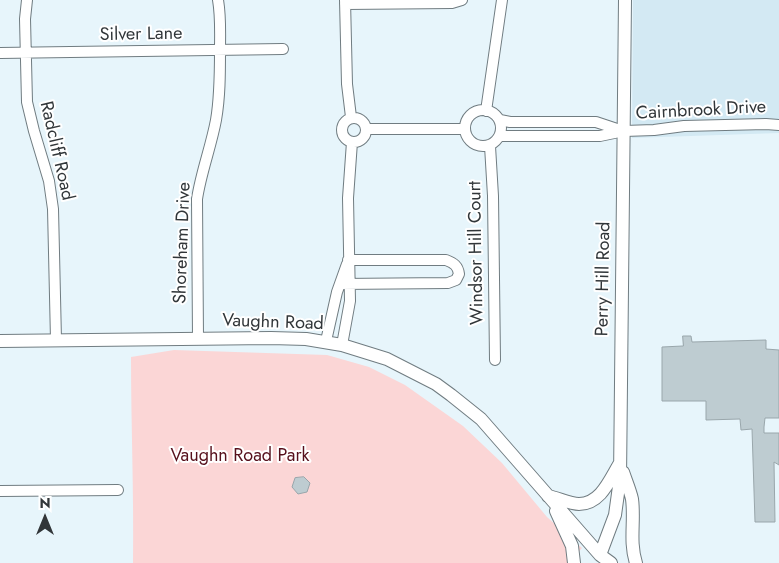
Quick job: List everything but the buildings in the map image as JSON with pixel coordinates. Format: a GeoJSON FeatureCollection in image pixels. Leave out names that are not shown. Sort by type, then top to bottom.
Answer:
{"type":"FeatureCollection","features":[{"type":"Feature","properties":{"kind":"main road","name":"Perry Hill Road"},"geometry":{"type":"LineString","coordinates":[[598,559],[615,514],[619,489],[625,0]]}},
{"type":"Feature","properties":{"kind":"main road","name":"Vaughn Road"},"geometry":{"type":"LineString","coordinates":[[0,341],[271,338],[326,341],[395,362],[452,394],[481,419],[549,497],[598,559],[611,563]]}},
{"type":"Feature","properties":{"kind":"main road"},"geometry":{"type":"LineString","coordinates":[[549,497],[578,504],[590,502],[599,497],[620,463]]}},
{"type":"Feature","properties":{"kind":"main road"},"geometry":{"type":"LineString","coordinates":[[620,463],[632,499],[632,542],[636,563]]}},
{"type":"Feature","properties":{"kind":"main road"},"geometry":{"type":"LineString","coordinates":[[549,497],[572,546],[574,563]]}},
{"type":"Feature","properties":{"kind":"street","name":"Radcliff Road"},"geometry":{"type":"LineString","coordinates":[[27,0],[26,87],[29,112],[49,180],[52,202],[56,340]]}},
{"type":"Feature","properties":{"kind":"street","name":"Shoreham Drive"},"geometry":{"type":"LineString","coordinates":[[198,338],[197,199],[200,177],[216,122],[219,102],[220,50],[218,0]]}},
{"type":"Feature","properties":{"kind":"street"},"geometry":{"type":"LineString","coordinates":[[351,117],[347,75],[345,2],[452,3],[462,0]]}},
{"type":"Feature","properties":{"kind":"street"},"geometry":{"type":"LineString","coordinates":[[486,110],[502,0]]}},
{"type":"Feature","properties":{"kind":"street","name":"Silver Lane"},"geometry":{"type":"LineString","coordinates":[[0,53],[283,49]]}},
{"type":"Feature","properties":{"kind":"street"},"geometry":{"type":"LineString","coordinates":[[486,110],[495,114],[500,120],[502,130],[500,136],[490,146],[475,145],[466,136],[467,120],[470,115],[476,112],[486,110]]}},
{"type":"Feature","properties":{"kind":"street"},"geometry":{"type":"LineString","coordinates":[[351,117],[360,119],[367,129],[364,138],[356,142],[345,139],[342,131],[344,122],[351,117]]}},
{"type":"Feature","properties":{"kind":"street"},"geometry":{"type":"LineString","coordinates":[[500,120],[510,122],[596,122],[624,131]]}},
{"type":"Feature","properties":{"kind":"street","name":"Cairnbrook Drive"},"geometry":{"type":"LineString","coordinates":[[624,131],[684,126],[779,125]]}},
{"type":"Feature","properties":{"kind":"street"},"geometry":{"type":"LineString","coordinates":[[367,129],[465,129]]}},
{"type":"Feature","properties":{"kind":"street"},"geometry":{"type":"LineString","coordinates":[[500,136],[600,136],[624,131]]}},
{"type":"Feature","properties":{"kind":"street"},"geometry":{"type":"LineString","coordinates":[[342,345],[351,284],[348,260],[348,190],[352,142]]}},
{"type":"Feature","properties":{"kind":"street","name":"Windsor Hill Court"},"geometry":{"type":"LineString","coordinates":[[490,146],[494,196],[495,360]]}},
{"type":"Feature","properties":{"kind":"street"},"geometry":{"type":"LineString","coordinates":[[326,341],[348,260]]}},
{"type":"Feature","properties":{"kind":"street"},"geometry":{"type":"LineString","coordinates":[[340,284],[448,283],[456,280],[460,274],[453,262],[446,260],[348,260]]}},
{"type":"Feature","properties":{"kind":"street"},"geometry":{"type":"LineString","coordinates":[[0,491],[118,490]]}},
{"type":"Feature","properties":{"kind":"shaded area"},"geometry":{"type":"Polygon","coordinates":[[[633,0],[779,0],[779,133],[632,138],[633,0]]]}},
{"type":"Feature","properties":{"kind":"green space","name":"Vaughn Road Park"},"geometry":{"type":"Polygon","coordinates":[[[174,350],[327,355],[369,367],[405,385],[463,426],[502,463],[547,517],[582,548],[569,563],[133,563],[131,357],[174,350]]]}}]}
